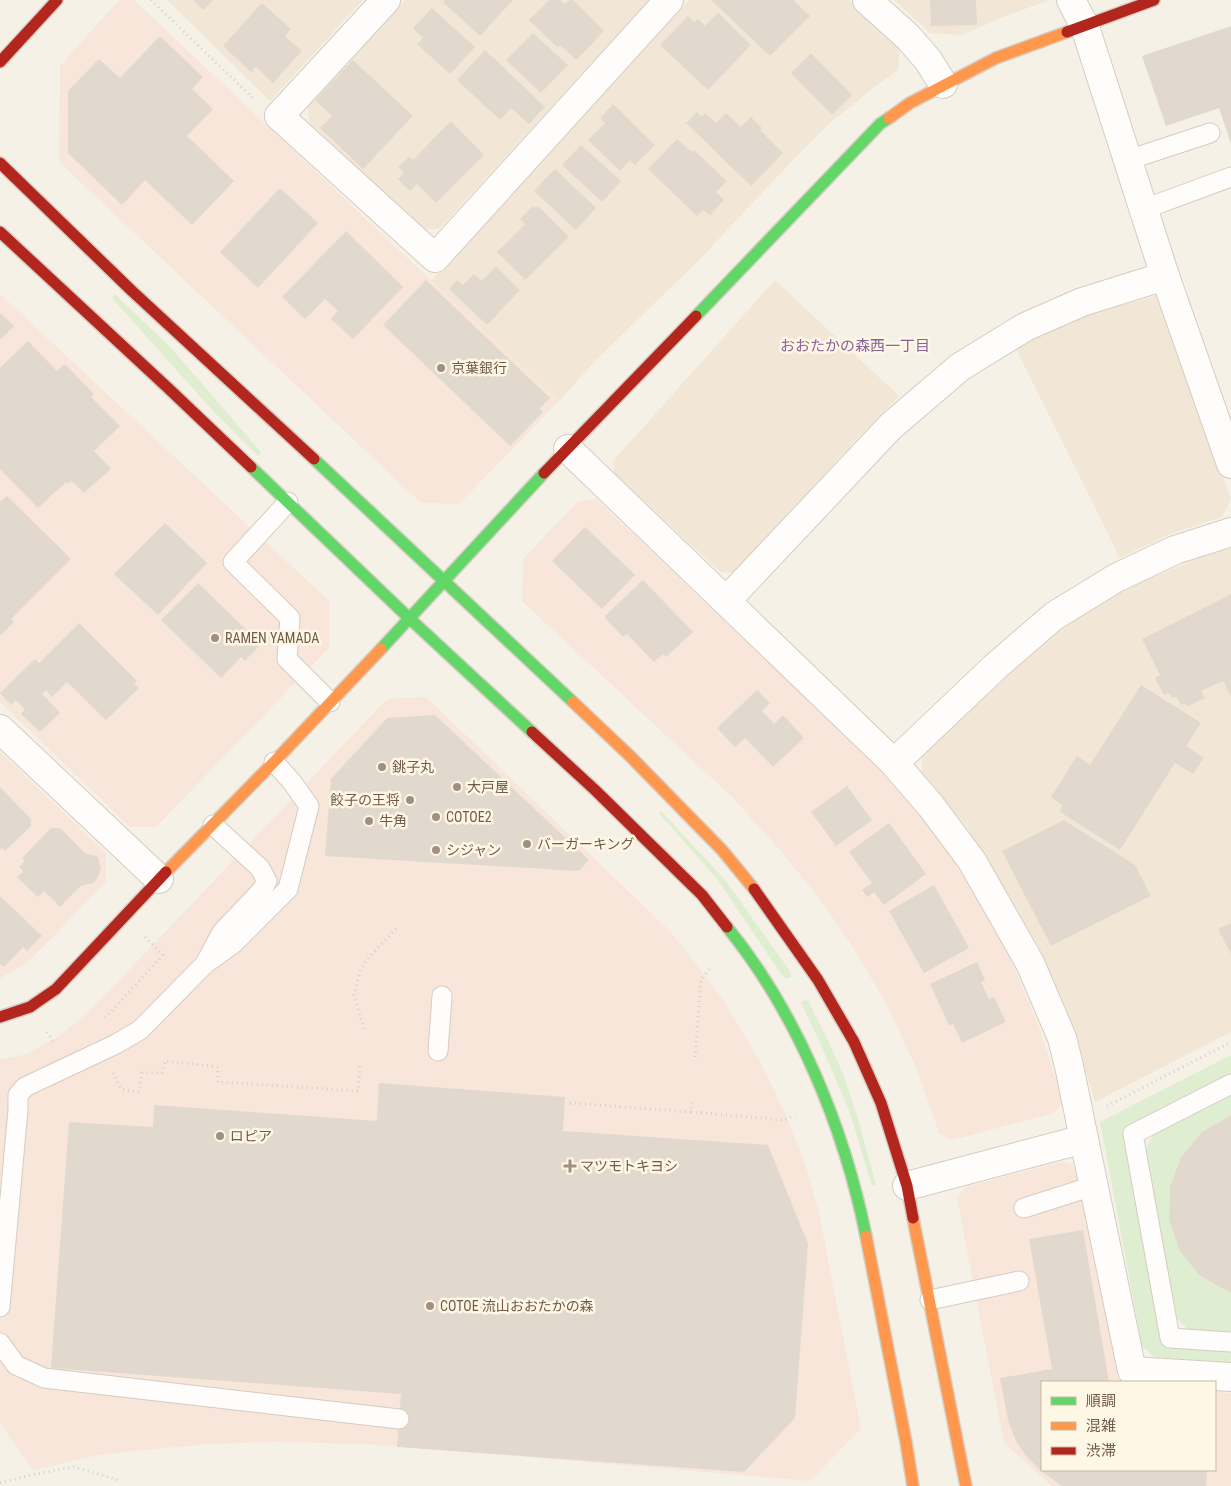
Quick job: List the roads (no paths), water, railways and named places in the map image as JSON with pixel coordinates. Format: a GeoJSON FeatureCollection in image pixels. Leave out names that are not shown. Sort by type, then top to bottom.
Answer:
{"type":"FeatureCollection","features":[{"type":"Feature","properties":{"kind":"street"},"geometry":{"type":"LineString","coordinates":[[0,62],[57,0]]}},
{"type":"Feature","properties":{"kind":"street"},"geometry":{"type":"LineString","coordinates":[[386,0],[280,116],[435,258],[669,0]]}},
{"type":"Feature","properties":{"kind":"street"},"geometry":{"type":"LineString","coordinates":[[867,0],[908,37],[928,60],[943,84]]}},
{"type":"Feature","properties":{"kind":"street"},"geometry":{"type":"LineString","coordinates":[[1071,0],[1085,26],[1165,276],[1231,464]]}},
{"type":"Feature","properties":{"kind":"street"},"geometry":{"type":"LineString","coordinates":[[0,1017],[30,1007],[56,989],[159,879],[274,762],[568,449],[880,124],[910,103],[943,84],[996,58],[1154,0]]}},
{"type":"Feature","properties":{"kind":"street"},"geometry":{"type":"LineString","coordinates":[[0,163],[132,291],[444,580],[637,764],[722,850],[762,899],[818,980],[854,1042],[881,1102],[907,1186],[966,1486]]}},
{"type":"Feature","properties":{"kind":"street"},"geometry":{"type":"LineString","coordinates":[[0,232],[409,618],[595,790],[702,895],[744,947],[779,1004],[805,1052],[829,1109],[848,1164],[862,1217],[913,1486]]}},
{"type":"Feature","properties":{"kind":"street"},"geometry":{"type":"LineString","coordinates":[[727,600],[891,426],[960,367],[1025,327],[1082,302],[1165,276]]}},
{"type":"Feature","properties":{"kind":"street"},"geometry":{"type":"LineString","coordinates":[[568,449],[727,600],[894,763],[931,806],[972,861],[1030,963],[1062,1038],[1132,1371],[1231,1377]]}},
{"type":"Feature","properties":{"kind":"street"},"geometry":{"type":"LineString","coordinates":[[894,763],[996,666],[1054,616],[1116,578],[1175,550],[1231,532]]}},
{"type":"Feature","properties":{"kind":"street"},"geometry":{"type":"LineString","coordinates":[[0,729],[159,879]]}},
{"type":"Feature","properties":{"kind":"street"},"geometry":{"type":"LineString","coordinates":[[907,1186],[1084,1139]]}},
{"type":"Feature","properties":{"kind":"lane"},"geometry":{"type":"LineString","coordinates":[[1128,160],[1210,132]]}},
{"type":"Feature","properties":{"kind":"lane"},"geometry":{"type":"LineString","coordinates":[[1144,209],[1231,177]]}},
{"type":"Feature","properties":{"kind":"lane"},"geometry":{"type":"LineString","coordinates":[[288,502],[233,562],[290,618],[287,659],[330,702]]}},
{"type":"Feature","properties":{"kind":"lane"},"geometry":{"type":"LineString","coordinates":[[0,1307],[18,1095],[25,1087],[116,1044],[140,1030],[205,964],[234,943],[288,889],[309,806],[292,782],[274,762]]}},
{"type":"Feature","properties":{"kind":"lane"},"geometry":{"type":"LineString","coordinates":[[205,964],[222,932],[262,890],[267,881],[260,868],[213,824]]}},
{"type":"Feature","properties":{"kind":"lane"},"geometry":{"type":"LineString","coordinates":[[438,1051],[442,996]]}},
{"type":"Feature","properties":{"kind":"lane"},"geometry":{"type":"LineString","coordinates":[[1231,1084],[1133,1134],[1170,1338],[1231,1342]]}},
{"type":"Feature","properties":{"kind":"lane"},"geometry":{"type":"LineString","coordinates":[[1024,1208],[1094,1186]]}},
{"type":"Feature","properties":{"kind":"lane"},"geometry":{"type":"LineString","coordinates":[[930,1300],[1019,1280]]}},
{"type":"Feature","properties":{"kind":"lane"},"geometry":{"type":"LineString","coordinates":[[0,1343],[16,1365],[44,1378],[399,1419]]}},
{"type":"Feature","properties":{"kind":"place","name":"京葉銀行"},"geometry":{"type":"Point","coordinates":[441,368]}},
{"type":"Feature","properties":{"kind":"place","name":"RAMEN YAMADA"},"geometry":{"type":"Point","coordinates":[215,638]}},
{"type":"Feature","properties":{"kind":"place","name":"銚子丸"},"geometry":{"type":"Point","coordinates":[382,767]}},
{"type":"Feature","properties":{"kind":"place","name":"大戸屋"},"geometry":{"type":"Point","coordinates":[457,787]}},
{"type":"Feature","properties":{"kind":"place","name":"餃子の王将"},"geometry":{"type":"Point","coordinates":[410,800]}},
{"type":"Feature","properties":{"kind":"place","name":"COTOE2"},"geometry":{"type":"Point","coordinates":[436,817]}},
{"type":"Feature","properties":{"kind":"place","name":"牛角"},"geometry":{"type":"Point","coordinates":[369,821]}},
{"type":"Feature","properties":{"kind":"place","name":"バーガーキング"},"geometry":{"type":"Point","coordinates":[527,844]}},
{"type":"Feature","properties":{"kind":"place","name":"シジャン"},"geometry":{"type":"Point","coordinates":[436,850]}},
{"type":"Feature","properties":{"kind":"place","name":"ロピア"},"geometry":{"type":"Point","coordinates":[220,1136]}},
{"type":"Feature","properties":{"kind":"place","name":"マツモトキヨシ"},"geometry":{"type":"Point","coordinates":[570,1166]}},
{"type":"Feature","properties":{"kind":"place","name":"COTOE 流山おおたかの森"},"geometry":{"type":"Point","coordinates":[430,1306]}},
{"type":"Feature","properties":{"kind":"district","name":"おおたかの森西一丁目"},"geometry":{"type":"Point","coordinates":[855,346]}}]}
